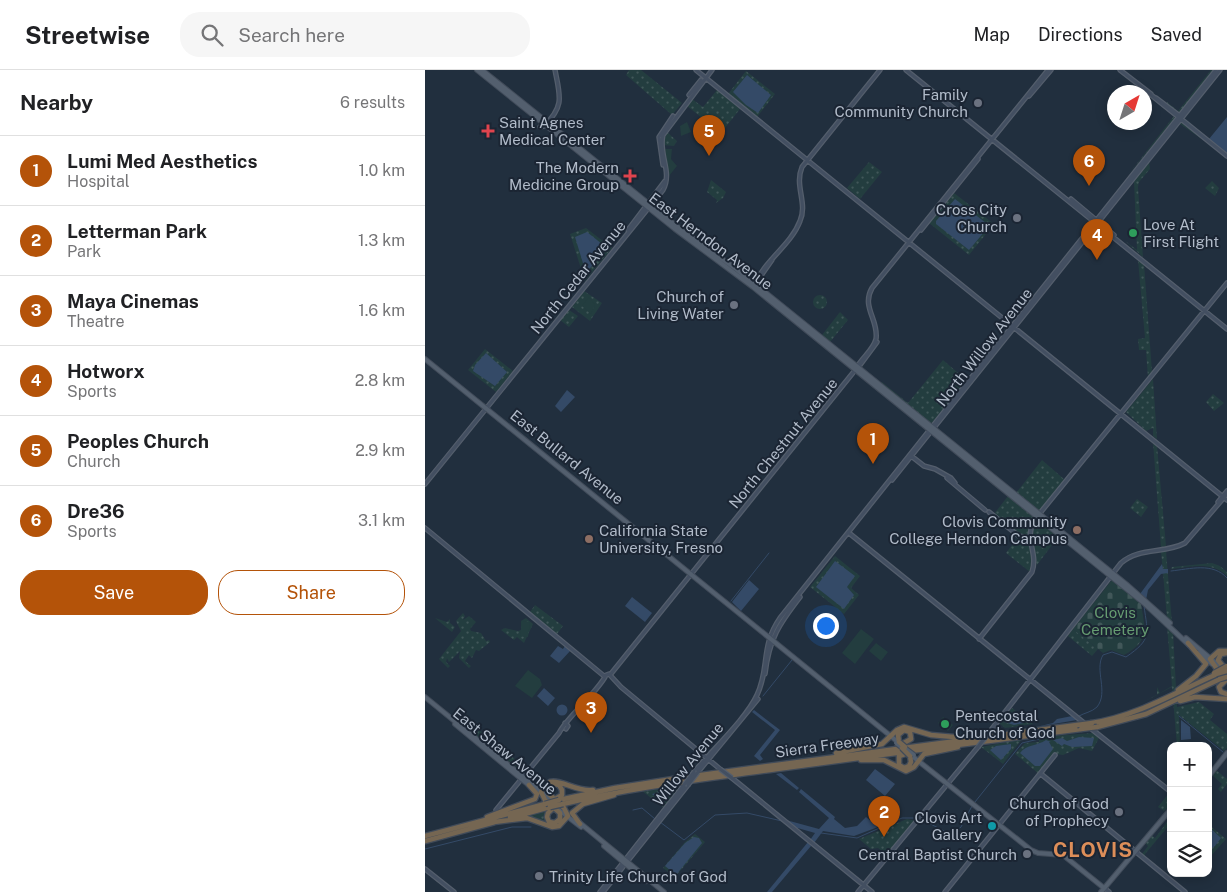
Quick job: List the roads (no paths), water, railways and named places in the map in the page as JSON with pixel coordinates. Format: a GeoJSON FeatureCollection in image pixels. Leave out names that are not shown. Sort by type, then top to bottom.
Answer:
{"type":"FeatureCollection","features":[{"type":"Feature","properties":{"kind":"highway"},"geometry":{"type":"LineString","coordinates":[[1157,706],[1171,700],[1207,663],[1188,643]]}},
{"type":"Feature","properties":{"kind":"highway"},"geometry":{"type":"LineString","coordinates":[[1225,678],[1210,659],[1219,651],[1227,652]]}},
{"type":"Feature","properties":{"kind":"highway"},"geometry":{"type":"LineString","coordinates":[[1215,674],[1227,672],[1218,661],[1220,655],[1227,652]]}},
{"type":"Feature","properties":{"kind":"highway"},"geometry":{"type":"LineString","coordinates":[[1179,691],[1215,674],[1227,666]]}},
{"type":"Feature","properties":{"kind":"highway"},"geometry":{"type":"LineString","coordinates":[[1225,678],[1219,689],[1227,694]]}},
{"type":"Feature","properties":{"kind":"highway"},"geometry":{"type":"LineString","coordinates":[[1179,699],[1225,678]]}},
{"type":"Feature","properties":{"kind":"highway"},"geometry":{"type":"LineString","coordinates":[[1157,706],[1171,700],[1195,697],[1227,699]]}},
{"type":"Feature","properties":{"kind":"highway","name":"Sierra Freeway"},"geometry":{"type":"LineString","coordinates":[[425,841],[594,797],[649,787],[999,738],[1096,729],[1128,720],[1157,706]]}},
{"type":"Feature","properties":{"kind":"highway","name":"Sierra Freeway"},"geometry":{"type":"LineString","coordinates":[[425,836],[558,799],[615,788],[809,759],[1092,723],[1157,706]]}},
{"type":"Feature","properties":{"kind":"highway"},"geometry":{"type":"LineString","coordinates":[[809,759],[881,744],[898,729],[906,726],[931,735],[973,737]]}},
{"type":"Feature","properties":{"kind":"highway"},"geometry":{"type":"LineString","coordinates":[[875,751],[907,743],[911,738],[911,733],[906,730],[900,731],[898,736],[898,742],[903,748],[912,756],[909,766],[904,768],[899,765],[898,759],[901,756],[936,747]]}},
{"type":"Feature","properties":{"kind":"highway"},"geometry":{"type":"LineString","coordinates":[[845,759],[884,760],[906,770],[914,767],[927,753],[999,738]]}},
{"type":"Feature","properties":{"kind":"highway"},"geometry":{"type":"LineString","coordinates":[[551,808],[547,817],[549,822],[554,824],[559,820],[560,814],[542,794],[549,783],[554,781],[579,790],[615,788]]}},
{"type":"Feature","properties":{"kind":"highway"},"geometry":{"type":"LineString","coordinates":[[494,822],[528,818],[555,827],[562,825],[569,816],[549,794],[549,789],[554,784],[558,784],[562,789],[558,799]]}},
{"type":"Feature","properties":{"kind":"highway"},"geometry":{"type":"LineString","coordinates":[[470,824],[534,800],[538,795],[529,785]]}},
{"type":"Feature","properties":{"kind":"highway"},"geometry":{"type":"LineString","coordinates":[[580,824],[572,813],[581,805],[649,787]]}},
{"type":"Feature","properties":{"kind":"main road","name":"East Herndon Avenue"},"geometry":{"type":"LineString","coordinates":[[477,70],[546,123]]}},
{"type":"Feature","properties":{"kind":"main road","name":"East Herndon Avenue"},"geometry":{"type":"LineString","coordinates":[[482,70],[648,206],[857,368]]}},
{"type":"Feature","properties":{"kind":"main road"},"geometry":{"type":"LineString","coordinates":[[546,123],[560,97],[555,70]]}},
{"type":"Feature","properties":{"kind":"main road"},"geometry":{"type":"LineString","coordinates":[[695,70],[1121,414],[1226,496],[1191,535],[1174,547],[1142,552],[1130,557],[1112,575],[949,784],[858,892]]}},
{"type":"Feature","properties":{"kind":"main road"},"geometry":{"type":"LineString","coordinates":[[666,181],[659,148],[660,135],[710,70]]}},
{"type":"Feature","properties":{"kind":"main road"},"geometry":{"type":"LineString","coordinates":[[755,284],[767,265],[796,229],[802,217],[798,182],[802,168],[880,70]]}},
{"type":"Feature","properties":{"kind":"main road"},"geometry":{"type":"LineString","coordinates":[[907,70],[1079,206],[1205,310]]}},
{"type":"Feature","properties":{"kind":"main road"},"geometry":{"type":"LineString","coordinates":[[907,70],[975,122],[1019,160],[1113,235]]}},
{"type":"Feature","properties":{"kind":"main road"},"geometry":{"type":"LineString","coordinates":[[876,342],[878,331],[870,308],[870,295],[974,161],[1047,75],[1049,70]]}},
{"type":"Feature","properties":{"kind":"main road"},"geometry":{"type":"LineString","coordinates":[[876,342],[874,325],[867,306],[869,292],[967,174],[1049,70]]}},
{"type":"Feature","properties":{"kind":"main road"},"geometry":{"type":"LineString","coordinates":[[1120,70],[1227,156]]}},
{"type":"Feature","properties":{"kind":"main road","name":"North Willow Avenue"},"geometry":{"type":"LineString","coordinates":[[931,429],[943,416],[987,356],[1014,326],[1045,282],[1116,199],[1218,70]]}},
{"type":"Feature","properties":{"kind":"main road"},"geometry":{"type":"LineString","coordinates":[[914,76],[919,78]]}},
{"type":"Feature","properties":{"kind":"main road"},"geometry":{"type":"LineString","coordinates":[[666,181],[662,138],[704,77]]}},
{"type":"Feature","properties":{"kind":"main road"},"geometry":{"type":"LineString","coordinates":[[682,108],[686,99]]}},
{"type":"Feature","properties":{"kind":"main road"},"geometry":{"type":"LineString","coordinates":[[1013,116],[1015,111]]}},
{"type":"Feature","properties":{"kind":"main road"},"geometry":{"type":"LineString","coordinates":[[962,115],[975,122]]}},
{"type":"Feature","properties":{"kind":"main road","name":"North Willow Avenue"},"geometry":{"type":"LineString","coordinates":[[770,639],[780,618],[1070,256],[1124,184],[1181,118]]}},
{"type":"Feature","properties":{"kind":"main road"},"geometry":{"type":"LineString","coordinates":[[1019,160],[1030,167]]}},
{"type":"Feature","properties":{"kind":"main road"},"geometry":{"type":"LineString","coordinates":[[967,174],[974,161]]}},
{"type":"Feature","properties":{"kind":"main road"},"geometry":{"type":"LineString","coordinates":[[1122,191],[1130,178]]}},
{"type":"Feature","properties":{"kind":"main road","name":"North Cedar Avenue"},"geometry":{"type":"LineString","coordinates":[[425,483],[634,222],[663,190],[666,181]]}},
{"type":"Feature","properties":{"kind":"main road","name":"North Cedar Avenue"},"geometry":{"type":"LineString","coordinates":[[425,483],[627,234],[666,181]]}},
{"type":"Feature","properties":{"kind":"main road"},"geometry":{"type":"LineString","coordinates":[[1116,199],[1124,184]]}},
{"type":"Feature","properties":{"kind":"main road"},"geometry":{"type":"LineString","coordinates":[[1073,204],[1079,206]]}},
{"type":"Feature","properties":{"kind":"main road","name":"East Herndon Avenue"},"geometry":{"type":"LineString","coordinates":[[648,206],[755,284],[931,429]]}},
{"type":"Feature","properties":{"kind":"main road"},"geometry":{"type":"LineString","coordinates":[[627,234],[634,222]]}},
{"type":"Feature","properties":{"kind":"main road"},"geometry":{"type":"LineString","coordinates":[[1070,256],[1080,240]]}},
{"type":"Feature","properties":{"kind":"main road"},"geometry":{"type":"LineString","coordinates":[[1122,242],[1227,328]]}},
{"type":"Feature","properties":{"kind":"main road"},"geometry":{"type":"LineString","coordinates":[[1128,248],[1138,254]]}},
{"type":"Feature","properties":{"kind":"main road"},"geometry":{"type":"LineString","coordinates":[[755,284],[763,275],[772,259]]}},
{"type":"Feature","properties":{"kind":"main road"},"geometry":{"type":"LineString","coordinates":[[763,275],[767,265]]}},
{"type":"Feature","properties":{"kind":"main road"},"geometry":{"type":"LineString","coordinates":[[1036,298],[1045,282]]}},
{"type":"Feature","properties":{"kind":"main road"},"geometry":{"type":"LineString","coordinates":[[979,639],[1032,572],[1034,556],[1029,538],[1031,528],[1038,516],[1227,283]]}},
{"type":"Feature","properties":{"kind":"main road"},"geometry":{"type":"LineString","coordinates":[[576,297],[583,286]]}},
{"type":"Feature","properties":{"kind":"main road","name":"North Chestnut Avenue"},"geometry":{"type":"LineString","coordinates":[[496,810],[692,575],[876,342]]}},
{"type":"Feature","properties":{"kind":"main road","name":"North Chestnut Avenue"},"geometry":{"type":"LineString","coordinates":[[857,368],[873,350],[876,342]]}},
{"type":"Feature","properties":{"kind":"main road"},"geometry":{"type":"LineString","coordinates":[[978,372],[987,356]]}},
{"type":"Feature","properties":{"kind":"main road","name":"East Bullard Avenue"},"geometry":{"type":"LineString","coordinates":[[425,358],[898,742]]}},
{"type":"Feature","properties":{"kind":"main road"},"geometry":{"type":"LineString","coordinates":[[931,429],[965,458],[1082,549],[1227,672]]}},
{"type":"Feature","properties":{"kind":"main road"},"geometry":{"type":"LineString","coordinates":[[931,429],[986,471],[1061,536],[1112,575]]}},
{"type":"Feature","properties":{"kind":"main road"},"geometry":{"type":"LineString","coordinates":[[910,456],[924,466],[945,475],[1019,536],[1029,538]]}},
{"type":"Feature","properties":{"kind":"main road","name":"North Willow Avenue"},"geometry":{"type":"LineString","coordinates":[[895,476],[910,456]]}},
{"type":"Feature","properties":{"kind":"main road"},"geometry":{"type":"LineString","coordinates":[[965,458],[986,471]]}},
{"type":"Feature","properties":{"kind":"main road"},"geometry":{"type":"LineString","coordinates":[[433,475],[441,462]]}},
{"type":"Feature","properties":{"kind":"main road","name":"North Willow Avenue"},"geometry":{"type":"LineString","coordinates":[[770,639],[796,602],[883,491]]}},
{"type":"Feature","properties":{"kind":"main road"},"geometry":{"type":"LineString","coordinates":[[425,528],[872,892]]}},
{"type":"Feature","properties":{"kind":"main road"},"geometry":{"type":"LineString","coordinates":[[849,534],[979,639],[1096,729],[1167,789]]}},
{"type":"Feature","properties":{"kind":"main road"},"geometry":{"type":"LineString","coordinates":[[1061,536],[1082,549]]}},
{"type":"Feature","properties":{"kind":"main road"},"geometry":{"type":"LineString","coordinates":[[796,602],[803,590]]}},
{"type":"Feature","properties":{"kind":"main road"},"geometry":{"type":"LineString","coordinates":[[1170,624],[1213,665]]}},
{"type":"Feature","properties":{"kind":"main road","name":"Willow Avenue"},"geometry":{"type":"LineString","coordinates":[[603,890],[661,819],[707,758],[757,700],[763,684],[770,639]]}},
{"type":"Feature","properties":{"kind":"main road","name":"East Shaw Avenue"},"geometry":{"type":"LineString","coordinates":[[425,698],[569,816]]}},
{"type":"Feature","properties":{"kind":"main road"},"geometry":{"type":"LineString","coordinates":[[1212,770],[1227,751]]}},
{"type":"Feature","properties":{"kind":"main road"},"geometry":{"type":"LineString","coordinates":[[912,756],[935,772],[986,816],[1000,825]]}},
{"type":"Feature","properties":{"kind":"main road"},"geometry":{"type":"LineString","coordinates":[[945,892],[1055,756]]}},
{"type":"Feature","properties":{"kind":"main road"},"geometry":{"type":"LineString","coordinates":[[919,760],[925,767],[979,807],[1034,852],[1061,854],[1103,890],[1109,892]]}},
{"type":"Feature","properties":{"kind":"main road"},"geometry":{"type":"LineString","coordinates":[[925,767],[935,772]]}},
{"type":"Feature","properties":{"kind":"main road"},"geometry":{"type":"LineString","coordinates":[[1041,774],[1185,892]]}},
{"type":"Feature","properties":{"kind":"main road","name":"East Shaw Avenue"},"geometry":{"type":"LineString","coordinates":[[522,778],[542,794]]}},
{"type":"Feature","properties":{"kind":"main road","name":"Willow Avenue"},"geometry":{"type":"LineString","coordinates":[[625,862],[635,852],[664,811],[686,785]]}},
{"type":"Feature","properties":{"kind":"main road"},"geometry":{"type":"LineString","coordinates":[[969,802],[979,807]]}},
{"type":"Feature","properties":{"kind":"main road"},"geometry":{"type":"LineString","coordinates":[[661,819],[664,811]]}},
{"type":"Feature","properties":{"kind":"main road"},"geometry":{"type":"LineString","coordinates":[[1103,890],[1167,812]]}},
{"type":"Feature","properties":{"kind":"main road"},"geometry":{"type":"LineString","coordinates":[[569,816],[625,862]]}},
{"type":"Feature","properties":{"kind":"main road"},"geometry":{"type":"LineString","coordinates":[[569,816],[662,892]]}},
{"type":"Feature","properties":{"kind":"main road"},"geometry":{"type":"LineString","coordinates":[[986,816],[995,820]]}},
{"type":"Feature","properties":{"kind":"main road"},"geometry":{"type":"LineString","coordinates":[[425,869],[454,892]]}},
{"type":"Feature","properties":{"kind":"water"},"geometry":{"type":"Polygon","coordinates":[[[747,75],[771,95],[758,113],[746,105],[733,92],[747,75]]]}},
{"type":"Feature","properties":{"kind":"water"},"geometry":{"type":"Polygon","coordinates":[[[1227,117],[1227,154],[1209,139],[1227,117]]]}},
{"type":"Feature","properties":{"kind":"water"},"geometry":{"type":"Polygon","coordinates":[[[955,199],[986,223],[985,231],[969,250],[936,224],[936,221],[955,199]]]}},
{"type":"Feature","properties":{"kind":"water"},"geometry":{"type":"Polygon","coordinates":[[[587,232],[607,248],[586,273],[575,237],[587,232]]]}},
{"type":"Feature","properties":{"kind":"water"},"geometry":{"type":"Polygon","coordinates":[[[486,353],[507,372],[495,386],[473,371],[475,365],[486,353]]]}},
{"type":"Feature","properties":{"kind":"water"},"geometry":{"type":"Polygon","coordinates":[[[567,390],[575,397],[561,412],[555,406],[567,390]]]}},
{"type":"Feature","properties":{"kind":"water"},"geometry":{"type":"Polygon","coordinates":[[[835,561],[855,576],[847,587],[854,595],[844,609],[816,587],[835,561]]]}},
{"type":"Feature","properties":{"kind":"water"},"geometry":{"type":"Polygon","coordinates":[[[1162,564],[1163,569],[1168,569],[1168,573],[1161,574],[1148,590],[1146,600],[1140,594],[1162,564]]]}},
{"type":"Feature","properties":{"kind":"water"},"geometry":{"type":"Polygon","coordinates":[[[749,580],[759,589],[741,611],[732,602],[749,580]]]}},
{"type":"Feature","properties":{"kind":"water"},"geometry":{"type":"Polygon","coordinates":[[[632,597],[652,613],[645,622],[625,606],[632,597]]]}},
{"type":"Feature","properties":{"kind":"water"},"geometry":{"type":"Polygon","coordinates":[[[558,646],[563,649],[565,646],[571,650],[559,663],[550,656],[558,646]]]}},
{"type":"Feature","properties":{"kind":"water"},"geometry":{"type":"Polygon","coordinates":[[[544,688],[555,698],[548,706],[537,696],[544,688]]]}},
{"type":"Feature","properties":{"kind":"water"},"geometry":{"type":"Polygon","coordinates":[[[562,704],[568,710],[562,716],[556,710],[562,704]]]}},
{"type":"Feature","properties":{"kind":"water"},"geometry":{"type":"Polygon","coordinates":[[[754,710],[780,730],[760,755],[763,759],[760,761],[754,756],[775,730],[752,712],[754,710]]]}},
{"type":"Feature","properties":{"kind":"water"},"geometry":{"type":"Polygon","coordinates":[[[1012,712],[1023,720],[1024,723],[1014,725],[1004,722],[1012,712]]]}},
{"type":"Feature","properties":{"kind":"water"},"geometry":{"type":"Polygon","coordinates":[[[1072,716],[1077,720],[1036,727],[1053,723],[1057,719],[1072,716]]]}},
{"type":"Feature","properties":{"kind":"water"},"geometry":{"type":"Polygon","coordinates":[[[1181,720],[1190,727],[1191,739],[1181,740],[1181,720]]]}},
{"type":"Feature","properties":{"kind":"water"},"geometry":{"type":"Polygon","coordinates":[[[1079,737],[1094,738],[1092,746],[1072,747],[1064,744],[1062,746],[1053,740],[1062,738],[1067,741],[1079,737]]]}},
{"type":"Feature","properties":{"kind":"water"},"geometry":{"type":"Polygon","coordinates":[[[1046,740],[1051,742],[1049,742],[1053,749],[1040,766],[1035,766],[1020,753],[1026,748],[1046,740]]]}},
{"type":"Feature","properties":{"kind":"water"},"geometry":{"type":"Polygon","coordinates":[[[1011,744],[1011,749],[1001,760],[990,750],[996,746],[1011,744]]]}},
{"type":"Feature","properties":{"kind":"water"},"geometry":{"type":"Polygon","coordinates":[[[875,769],[895,784],[885,796],[866,780],[875,769]]]}},
{"type":"Feature","properties":{"kind":"water"},"geometry":{"type":"Polygon","coordinates":[[[781,773],[799,788],[797,790],[776,774],[781,773]]]}},
{"type":"Feature","properties":{"kind":"water"},"geometry":{"type":"Polygon","coordinates":[[[801,789],[835,817],[834,819],[845,828],[857,826],[866,817],[878,827],[854,836],[823,831],[814,843],[810,840],[815,833],[794,827],[786,820],[819,829],[829,818],[799,792],[801,789]]]}},
{"type":"Feature","properties":{"kind":"water"},"geometry":{"type":"Polygon","coordinates":[[[670,792],[663,803],[652,794],[670,792]]]}},
{"type":"Feature","properties":{"kind":"water"},"geometry":{"type":"Polygon","coordinates":[[[1212,830],[1221,838],[1212,848],[1212,830]]]}},
{"type":"Feature","properties":{"kind":"water"},"geometry":{"type":"Polygon","coordinates":[[[694,837],[699,838],[702,843],[676,875],[665,866],[685,843],[694,837]]]}},
{"type":"Feature","properties":{"kind":"water"},"geometry":{"type":"Polygon","coordinates":[[[808,842],[811,846],[772,892],[767,892],[808,842]]]}},
{"type":"Feature","properties":{"kind":"waterway"},"geometry":{"type":"LineString","coordinates":[[731,601],[769,553]]}},
{"type":"Feature","properties":{"kind":"waterway"},"geometry":{"type":"LineString","coordinates":[[1171,571],[1208,568],[1221,573],[1227,578]]}},
{"type":"Feature","properties":{"kind":"waterway"},"geometry":{"type":"LineString","coordinates":[[1079,716],[1095,709],[1100,701],[1102,695],[1100,667],[1103,655],[1112,652],[1126,657],[1144,641],[1147,630],[1144,606]]}},
{"type":"Feature","properties":{"kind":"waterway"},"geometry":{"type":"LineString","coordinates":[[763,696],[792,660]]}},
{"type":"Feature","properties":{"kind":"waterway"},"geometry":{"type":"LineString","coordinates":[[1179,716],[1223,752]]}},
{"type":"Feature","properties":{"kind":"waterway"},"geometry":{"type":"LineString","coordinates":[[658,720],[676,734]]}},
{"type":"Feature","properties":{"kind":"waterway"},"geometry":{"type":"LineString","coordinates":[[975,802],[1022,743],[1039,739]]}},
{"type":"Feature","properties":{"kind":"waterway"},"geometry":{"type":"LineString","coordinates":[[921,819],[946,832],[956,831],[961,827],[972,806]]}},
{"type":"Feature","properties":{"kind":"waterway"},"geometry":{"type":"LineString","coordinates":[[633,810],[642,808],[655,819]]}},
{"type":"Feature","properties":{"kind":"waterway"},"geometry":{"type":"LineString","coordinates":[[660,822],[684,840],[715,815],[747,813],[782,821]]}},
{"type":"Feature","properties":{"kind":"waterway"},"geometry":{"type":"LineString","coordinates":[[821,833],[857,838],[902,818],[917,818]]}},
{"type":"Feature","properties":{"kind":"waterway"},"geometry":{"type":"LineString","coordinates":[[425,849],[512,827],[531,827]]}},
{"type":"Feature","properties":{"kind":"place","name":"Family Community Church"},"geometry":{"type":"Point","coordinates":[978,103]}},
{"type":"Feature","properties":{"kind":"place","name":"Saint Agnes Medical Center"},"geometry":{"type":"Point","coordinates":[488,131]}},
{"type":"Feature","properties":{"kind":"place","name":"Peoples Church"},"geometry":{"type":"Point","coordinates":[709,156]}},
{"type":"Feature","properties":{"kind":"place","name":"The Modern Medicine Group"},"geometry":{"type":"Point","coordinates":[630,176]}},
{"type":"Feature","properties":{"kind":"place","name":"Dre36"},"geometry":{"type":"Point","coordinates":[1089,186]}},
{"type":"Feature","properties":{"kind":"place","name":"Cross City Church"},"geometry":{"type":"Point","coordinates":[1017,218]}},
{"type":"Feature","properties":{"kind":"place","name":"Love At First Flight"},"geometry":{"type":"Point","coordinates":[1133,233]}},
{"type":"Feature","properties":{"kind":"place","name":"Hotworx"},"geometry":{"type":"Point","coordinates":[1097,260]}},
{"type":"Feature","properties":{"kind":"place","name":"Church of Living Water"},"geometry":{"type":"Point","coordinates":[734,305]}},
{"type":"Feature","properties":{"kind":"place","name":"Lumi Med Aesthetics"},"geometry":{"type":"Point","coordinates":[873,464]}},
{"type":"Feature","properties":{"kind":"place","name":"Clovis Community College Herndon Campus"},"geometry":{"type":"Point","coordinates":[1077,530]}},
{"type":"Feature","properties":{"kind":"place","name":"California State University, Fresno"},"geometry":{"type":"Point","coordinates":[589,539]}},
{"type":"Feature","properties":{"kind":"place","name":"Pentecostal Church of God"},"geometry":{"type":"Point","coordinates":[945,724]}},
{"type":"Feature","properties":{"kind":"place","name":"Maya Cinemas"},"geometry":{"type":"Point","coordinates":[591,733]}},
{"type":"Feature","properties":{"kind":"place","name":"Church of God of Prophecy"},"geometry":{"type":"Point","coordinates":[1119,812]}},
{"type":"Feature","properties":{"kind":"place","name":"Clovis Art Gallery"},"geometry":{"type":"Point","coordinates":[992,826]}},
{"type":"Feature","properties":{"kind":"place","name":"Letterman Park"},"geometry":{"type":"Point","coordinates":[884,837]}},
{"type":"Feature","properties":{"kind":"place","name":"Central Baptist Church"},"geometry":{"type":"Point","coordinates":[1027,854]}},
{"type":"Feature","properties":{"kind":"place","name":"Trinity Life Church of God"},"geometry":{"type":"Point","coordinates":[539,876]}},
{"type":"Feature","properties":{"kind":"district","name":"CLOVIS"},"geometry":{"type":"Point","coordinates":[1093,850]}},
{"type":"Feature","properties":{"kind":"park label","name":"Clovis Cemetery"},"geometry":{"type":"Point","coordinates":[1115,620]}}]}
